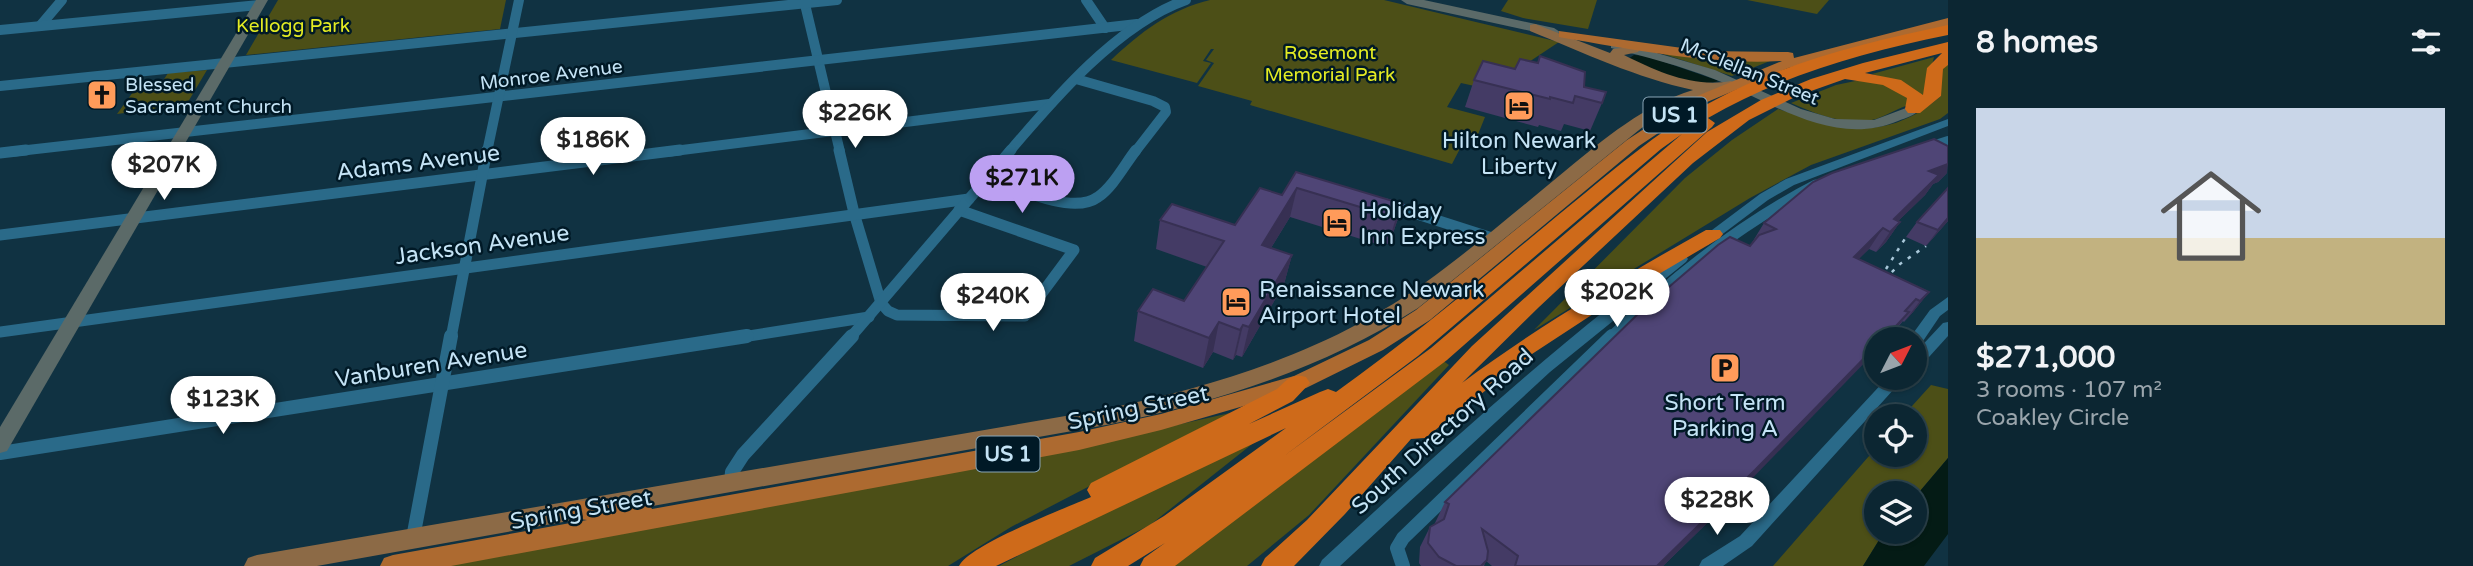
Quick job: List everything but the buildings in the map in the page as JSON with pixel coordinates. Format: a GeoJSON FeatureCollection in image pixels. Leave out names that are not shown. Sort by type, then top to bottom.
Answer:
{"type":"FeatureCollection","features":[{"type":"Feature","properties":{"kind":"highway","name":"US 1"},"geometry":{"type":"LineString","coordinates":[[393,566],[1111,434],[1298,383],[1376,345],[1412,323],[1633,143],[1724,84],[1841,48],[1948,22]]}},
{"type":"Feature","properties":{"kind":"highway"},"geometry":{"type":"LineString","coordinates":[[1105,566],[1172,524],[1399,359],[1655,145],[1692,118],[1733,95],[1796,70],[1948,30]]}},
{"type":"Feature","properties":{"kind":"highway"},"geometry":{"type":"LineString","coordinates":[[1564,34],[1720,58],[1779,57],[1841,48]]}},
{"type":"Feature","properties":{"kind":"highway"},"geometry":{"type":"LineString","coordinates":[[1154,566],[1438,354],[1677,146],[1713,119],[1745,101],[1799,79],[1948,37]]}},
{"type":"Feature","properties":{"kind":"highway","name":"US 1"},"geometry":{"type":"LineString","coordinates":[[1280,561],[1391,448],[1431,401],[1528,304],[1707,141],[1753,111],[1838,77],[1948,47]]}},
{"type":"Feature","properties":{"kind":"highway"},"geometry":{"type":"LineString","coordinates":[[1914,108],[1933,96],[1934,68],[1948,56]]}},
{"type":"Feature","properties":{"kind":"highway"},"geometry":{"type":"LineString","coordinates":[[1838,77],[1874,78],[1898,85],[1916,97],[1914,108]]}},
{"type":"Feature","properties":{"kind":"highway"},"geometry":{"type":"LineString","coordinates":[[1391,448],[1440,414],[1466,390],[1573,315],[1720,238]]}},
{"type":"Feature","properties":{"kind":"highway"},"geometry":{"type":"LineString","coordinates":[[982,561],[1295,415],[1399,359]]}},
{"type":"Feature","properties":{"kind":"highway"},"geometry":{"type":"LineString","coordinates":[[982,561],[1100,490],[1285,395],[1298,383]]}},
{"type":"Feature","properties":{"kind":"highway"},"geometry":{"type":"LineString","coordinates":[[572,510],[618,512],[678,504],[714,507]]}},
{"type":"Feature","properties":{"kind":"main road","name":"McClellan Street"},"geometry":{"type":"LineString","coordinates":[[1407,0],[1633,49],[1821,120],[1864,125],[1882,123],[1914,108]]}},
{"type":"Feature","properties":{"kind":"main road"},"geometry":{"type":"LineString","coordinates":[[0,444],[261,3]]}},
{"type":"Feature","properties":{"kind":"main road"},"geometry":{"type":"LineString","coordinates":[[1535,28],[1632,67],[1668,86],[1669,93],[1641,118]]}},
{"type":"Feature","properties":{"kind":"main road"},"geometry":{"type":"LineString","coordinates":[[1632,67],[1616,56],[1622,50],[1633,49]]}},
{"type":"Feature","properties":{"kind":"main road"},"geometry":{"type":"LineString","coordinates":[[1654,77],[1684,85],[1724,84]]}},
{"type":"Feature","properties":{"kind":"main road","name":"Spring Street"},"geometry":{"type":"LineString","coordinates":[[257,566],[1125,413],[1257,378],[1336,346],[1378,324],[1413,301],[1641,118],[1685,96],[1724,84]]}},
{"type":"Feature","properties":{"kind":"street"},"geometry":{"type":"LineString","coordinates":[[40,26],[62,0]]}},
{"type":"Feature","properties":{"kind":"street"},"geometry":{"type":"LineString","coordinates":[[413,538],[481,175],[519,0]]}},
{"type":"Feature","properties":{"kind":"street"},"geometry":{"type":"LineString","coordinates":[[0,86],[837,0]]}},
{"type":"Feature","properties":{"kind":"street"},"geometry":{"type":"LineString","coordinates":[[1086,0],[1105,28],[1137,24]]}},
{"type":"Feature","properties":{"kind":"street"},"geometry":{"type":"LineString","coordinates":[[731,483],[735,466],[743,455],[869,317],[1049,104],[1137,24],[1166,7],[1186,0]]}},
{"type":"Feature","properties":{"kind":"street"},"geometry":{"type":"LineString","coordinates":[[804,2],[854,214],[881,303],[888,311],[897,315],[1025,316],[1074,250],[959,211]]}},
{"type":"Feature","properties":{"kind":"street"},"geometry":{"type":"LineString","coordinates":[[0,30],[261,3]]}},
{"type":"Feature","properties":{"kind":"street","name":"Monroe Avenue"},"geometry":{"type":"LineString","coordinates":[[0,153],[1105,28]]}},
{"type":"Feature","properties":{"kind":"street"},"geometry":{"type":"LineString","coordinates":[[988,177],[1068,204],[1090,204],[1099,197],[1166,113],[1165,107],[1153,101],[1076,79]]}},
{"type":"Feature","properties":{"kind":"street","name":"Adams Avenue"},"geometry":{"type":"LineString","coordinates":[[0,235],[1049,104]]}},
{"type":"Feature","properties":{"kind":"street","name":"South Directory Road"},"geometry":{"type":"LineString","coordinates":[[1328,566],[1588,331],[1720,238],[1764,198],[1800,177],[1887,148],[1948,122]]}},
{"type":"Feature","properties":{"kind":"street"},"geometry":{"type":"LineString","coordinates":[[1911,153],[1948,141]]}},
{"type":"Feature","properties":{"kind":"street"},"geometry":{"type":"LineString","coordinates":[[1403,566],[1396,548],[1406,534],[1641,308],[1701,258],[1720,238],[1791,197],[1827,180],[1862,168]]}},
{"type":"Feature","properties":{"kind":"street","name":"Jackson Avenue"},"geometry":{"type":"LineString","coordinates":[[0,332],[969,200]]}},
{"type":"Feature","properties":{"kind":"street"},"geometry":{"type":"LineString","coordinates":[[1372,200],[1492,238]]}},
{"type":"Feature","properties":{"kind":"street"},"geometry":{"type":"LineString","coordinates":[[1925,327],[1948,302]]}},
{"type":"Feature","properties":{"kind":"street","name":"Vanburen Avenue"},"geometry":{"type":"LineString","coordinates":[[0,453],[442,386],[869,317]]}},
{"type":"Feature","properties":{"kind":"street"},"geometry":{"type":"LineString","coordinates":[[1927,351],[1945,334]]}},
{"type":"Feature","properties":{"kind":"street"},"geometry":{"type":"LineString","coordinates":[[1724,566],[1885,390]]}},
{"type":"Feature","properties":{"kind":"street"},"geometry":{"type":"LineString","coordinates":[[1708,566],[1746,541]]}},
{"type":"Feature","properties":{"kind":"green space","name":"Kellogg Park"},"geometry":{"type":"Polygon","coordinates":[[[278,0],[506,0],[500,29],[246,55],[278,0]]]}},
{"type":"Feature","properties":{"kind":"green space","name":"Rosemont Memorial Park"},"geometry":{"type":"Polygon","coordinates":[[[1210,0],[1384,0],[1559,42],[1488,89],[1461,83],[1447,107],[1485,117],[1475,142],[1465,139],[1452,164],[1250,105],[1252,101],[1198,86],[1214,63],[1206,60],[1214,49],[1211,49],[1203,61],[1211,63],[1197,83],[1111,60],[1156,23],[1195,4],[1210,0]]]}},
{"type":"Feature","properties":{"kind":"green space"},"geometry":{"type":"Polygon","coordinates":[[[1508,0],[1597,0],[1588,29],[1523,18],[1501,11],[1508,0]]]}},
{"type":"Feature","properties":{"kind":"green space"},"geometry":{"type":"Polygon","coordinates":[[[1747,0],[1829,0],[1817,14],[1747,0]]]}},
{"type":"Feature","properties":{"kind":"green space"},"geometry":{"type":"Polygon","coordinates":[[[1660,53],[1710,60],[1770,61],[1732,76],[1660,53]]]}},
{"type":"Feature","properties":{"kind":"green space"},"geometry":{"type":"Polygon","coordinates":[[[1934,57],[1924,98],[1896,81],[1872,74],[1934,57]]]}},
{"type":"Feature","properties":{"kind":"green space"},"geometry":{"type":"Polygon","coordinates":[[[1948,61],[1948,113],[1940,119],[1811,165],[1750,198],[1534,330],[1685,178],[1732,140],[1778,109],[1823,122],[1863,128],[1901,121],[1941,96],[1938,71],[1948,61]]]}},
{"type":"Feature","properties":{"kind":"green space"},"geometry":{"type":"Polygon","coordinates":[[[207,70],[182,112],[172,114],[176,106],[117,114],[133,92],[144,91],[148,85],[161,84],[168,73],[207,70]]]}},
{"type":"Feature","properties":{"kind":"green space"},"geometry":{"type":"Polygon","coordinates":[[[1860,80],[1877,81],[1909,95],[1911,104],[1876,119],[1854,121],[1821,115],[1791,103],[1836,85],[1860,80]]]}},
{"type":"Feature","properties":{"kind":"green space"},"geometry":{"type":"Polygon","coordinates":[[[1442,360],[1449,365],[1309,515],[1247,566],[1168,566],[1442,360]]]}},
{"type":"Feature","properties":{"kind":"green space"},"geometry":{"type":"Polygon","coordinates":[[[1931,385],[1948,389],[1948,458],[1927,483],[1864,481],[1864,544],[1877,544],[1863,566],[1773,566],[1864,462],[1864,467],[1927,467],[1927,404],[1914,404],[1931,385]]]}},
{"type":"Feature","properties":{"kind":"green space"},"geometry":{"type":"Polygon","coordinates":[[[1230,413],[1011,527],[948,566],[427,566],[1056,452],[1230,413]]]}},
{"type":"Feature","properties":{"kind":"green space"},"geometry":{"type":"Polygon","coordinates":[[[1256,441],[1150,525],[1069,566],[999,566],[1112,506],[1256,441]]]}},
{"type":"Feature","properties":{"kind":"shaded area"},"geometry":{"type":"Polygon","coordinates":[[[1634,55],[1647,56],[1719,81],[1695,83],[1672,78],[1628,59],[1634,55]]]}},
{"type":"Feature","properties":{"kind":"shaded area"},"geometry":{"type":"Polygon","coordinates":[[[1948,458],[1948,534],[1924,566],[1863,566],[1877,544],[1927,544],[1927,483],[1948,458]]]}},
{"type":"Feature","properties":{"kind":"railway"},"geometry":{"type":"LineString","coordinates":[[1886,269],[1906,237]]}},
{"type":"Feature","properties":{"kind":"railway"},"geometry":{"type":"LineString","coordinates":[[1877,287],[1900,264],[1926,246]]}},
{"type":"Feature","properties":{"kind":"place","name":"Blessed Sacrament Church"},"geometry":{"type":"Point","coordinates":[102,95]}},
{"type":"Feature","properties":{"kind":"place","name":"Hilton Newark Liberty"},"geometry":{"type":"Point","coordinates":[1519,106]}},
{"type":"Feature","properties":{"kind":"place","name":"Holiday Inn Express"},"geometry":{"type":"Point","coordinates":[1337,223]}},
{"type":"Feature","properties":{"kind":"place","name":"Renaissance Newark Airport Hotel"},"geometry":{"type":"Point","coordinates":[1236,302]}},
{"type":"Feature","properties":{"kind":"place","name":"Short Term Parking A"},"geometry":{"type":"Point","coordinates":[1725,368]}}]}
